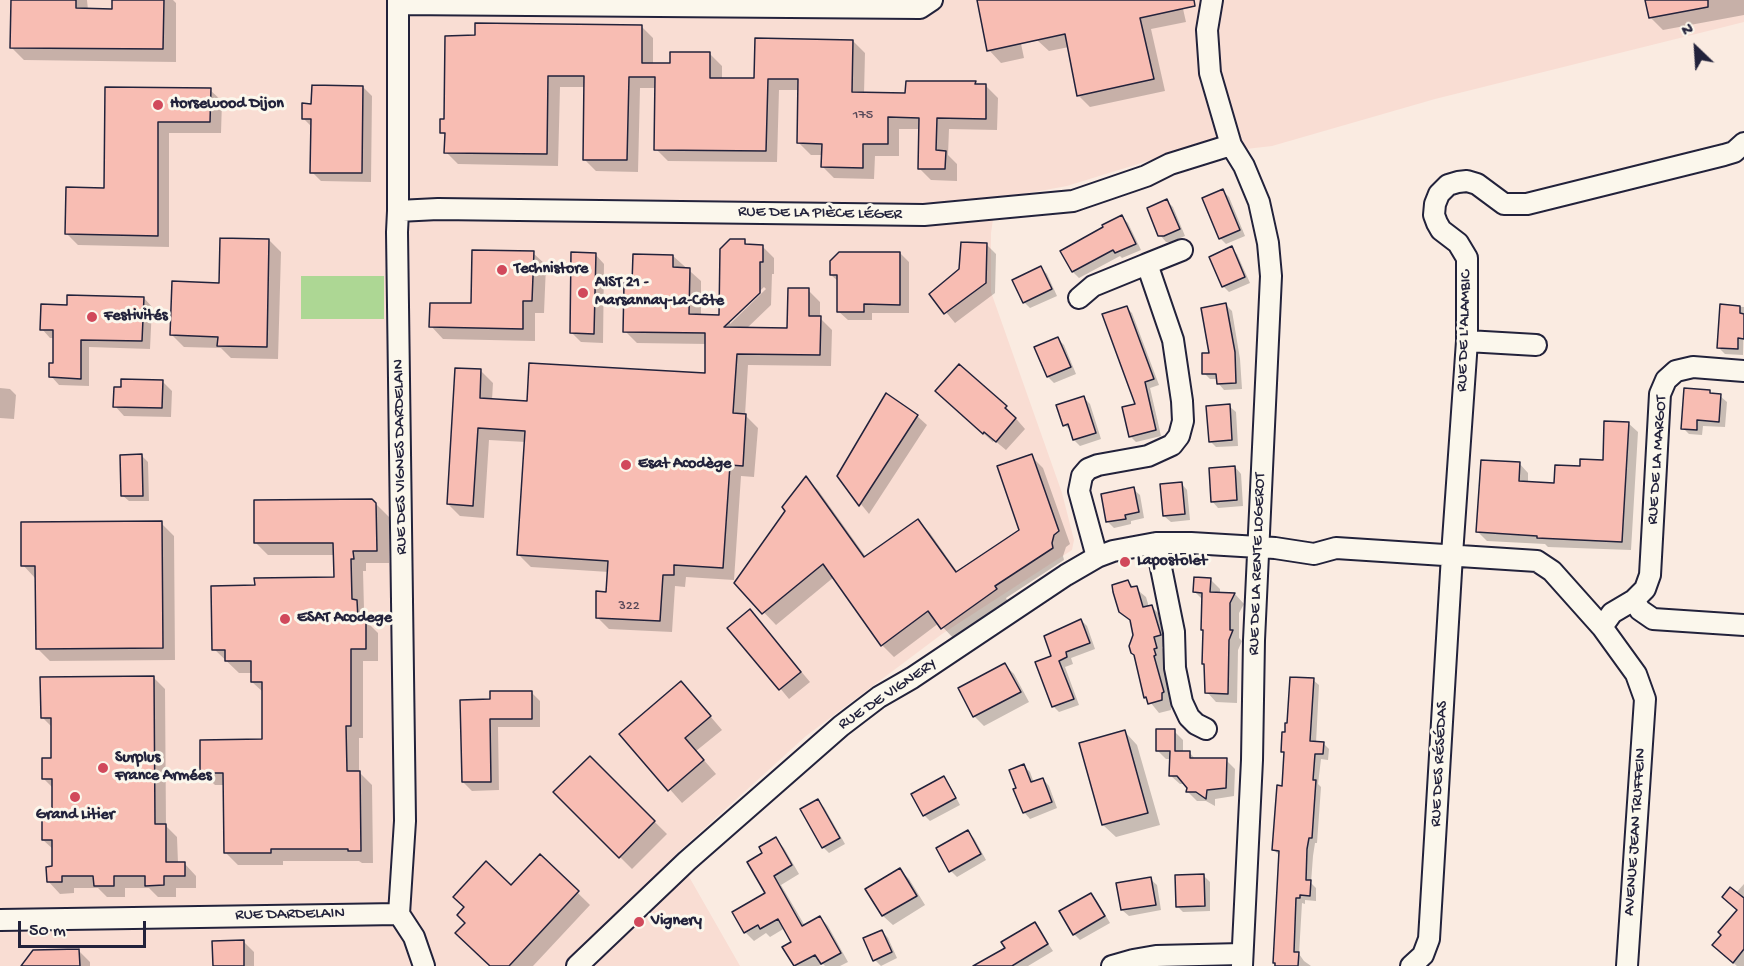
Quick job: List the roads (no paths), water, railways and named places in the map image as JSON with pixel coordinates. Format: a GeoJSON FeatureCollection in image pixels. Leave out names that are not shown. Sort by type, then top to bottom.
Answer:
{"type":"FeatureCollection","features":[{"type":"Feature","properties":{"kind":"street"},"geometry":{"type":"LineString","coordinates":[[398,2],[920,8],[932,0]]}},
{"type":"Feature","properties":{"kind":"street"},"geometry":{"type":"LineString","coordinates":[[1212,0],[1207,30],[1210,73],[1231,145]]}},
{"type":"Feature","properties":{"kind":"street","name":"RUE DES VIGNES DARDELAIN"},"geometry":{"type":"LineString","coordinates":[[398,2],[397,232],[405,809],[399,914]]}},
{"type":"Feature","properties":{"kind":"street","name":"RUE DE L'ALAMBIC"},"geometry":{"type":"LineString","coordinates":[[1452,555],[1467,341],[1467,258],[1458,243],[1441,230],[1434,214],[1439,194],[1448,185],[1467,182],[1477,184],[1504,204],[1527,204],[1724,155],[1734,152],[1744,143]]}},
{"type":"Feature","properties":{"kind":"street","name":"RUE DE LA RENTE LOGEROT"},"geometry":{"type":"LineString","coordinates":[[1231,145],[1244,166],[1259,202],[1270,253],[1271,276],[1254,640],[1253,748],[1242,960]]}},
{"type":"Feature","properties":{"kind":"street","name":"RUE DE LA PIÈCE LÉGER"},"geometry":{"type":"LineString","coordinates":[[398,211],[438,209],[924,215],[1073,201],[1146,176],[1170,164],[1231,145]]}},
{"type":"Feature","properties":{"kind":"street"},"geometry":{"type":"LineString","coordinates":[[1079,298],[1093,286],[1182,250]]}},
{"type":"Feature","properties":{"kind":"street"},"geometry":{"type":"LineString","coordinates":[[1097,557],[1079,491],[1082,476],[1088,469],[1098,465],[1148,456],[1162,451],[1172,445],[1179,436],[1183,421],[1181,381],[1173,340],[1147,264]]}},
{"type":"Feature","properties":{"kind":"street"},"geometry":{"type":"LineString","coordinates":[[1467,341],[1536,345]]}},
{"type":"Feature","properties":{"kind":"street","name":"RUE DE LA MARGOT"},"geometry":{"type":"LineString","coordinates":[[1634,600],[1645,589],[1650,575],[1660,394],[1666,380],[1676,371],[1693,367],[1744,371]]}},
{"type":"Feature","properties":{"kind":"street"},"geometry":{"type":"LineString","coordinates":[[1156,543],[1173,632],[1175,668],[1182,702],[1189,717],[1206,729]]}},
{"type":"Feature","properties":{"kind":"street","name":"RUE DE VIGNERY"},"geometry":{"type":"LineString","coordinates":[[577,966],[687,861],[841,726],[879,697],[912,678],[1097,557],[1113,551],[1156,543],[1258,547],[1314,554],[1336,548],[1537,561],[1552,571],[1602,627],[1636,674],[1645,699]]}},
{"type":"Feature","properties":{"kind":"street","name":"RUE DES RÉSÉDAS"},"geometry":{"type":"LineString","coordinates":[[1411,966],[1423,955],[1429,939],[1452,555]]}},
{"type":"Feature","properties":{"kind":"street"},"geometry":{"type":"LineString","coordinates":[[1602,627],[1612,613],[1634,600],[1640,610],[1653,619],[1744,625]]}},
{"type":"Feature","properties":{"kind":"street","name":"AVENUE JEAN TRUFFEIN"},"geometry":{"type":"LineString","coordinates":[[1627,966],[1645,699]]}},
{"type":"Feature","properties":{"kind":"street"},"geometry":{"type":"LineString","coordinates":[[399,914],[414,937],[424,966]]}},
{"type":"Feature","properties":{"kind":"street","name":"RUE DARDELAIN"},"geometry":{"type":"LineString","coordinates":[[0,920],[399,914]]}},
{"type":"Feature","properties":{"kind":"street"},"geometry":{"type":"LineString","coordinates":[[1112,966],[1156,956],[1242,960]]}},
{"type":"Feature","properties":{"kind":"place","name":"Horsewood Dijon"},"geometry":{"type":"Point","coordinates":[158,105]}},
{"type":"Feature","properties":{"kind":"place","name":"Technistore"},"geometry":{"type":"Point","coordinates":[502,270]}},
{"type":"Feature","properties":{"kind":"place","name":"AIST 21 - Marsannay-La-Côte"},"geometry":{"type":"Point","coordinates":[583,293]}},
{"type":"Feature","properties":{"kind":"place","name":"Festivités"},"geometry":{"type":"Point","coordinates":[92,317]}},
{"type":"Feature","properties":{"kind":"place","name":"Esat Acodège"},"geometry":{"type":"Point","coordinates":[626,465]}},
{"type":"Feature","properties":{"kind":"place","name":"Lapostolet"},"geometry":{"type":"Point","coordinates":[1125,562]}},
{"type":"Feature","properties":{"kind":"place","name":"ESAT Acodege"},"geometry":{"type":"Point","coordinates":[285,619]}},
{"type":"Feature","properties":{"kind":"place","name":"Surplus France Armées"},"geometry":{"type":"Point","coordinates":[103,768]}},
{"type":"Feature","properties":{"kind":"place","name":"Grand Litier"},"geometry":{"type":"Point","coordinates":[75,797]}},
{"type":"Feature","properties":{"kind":"place","name":"Vignery"},"geometry":{"type":"Point","coordinates":[639,922]}}]}
